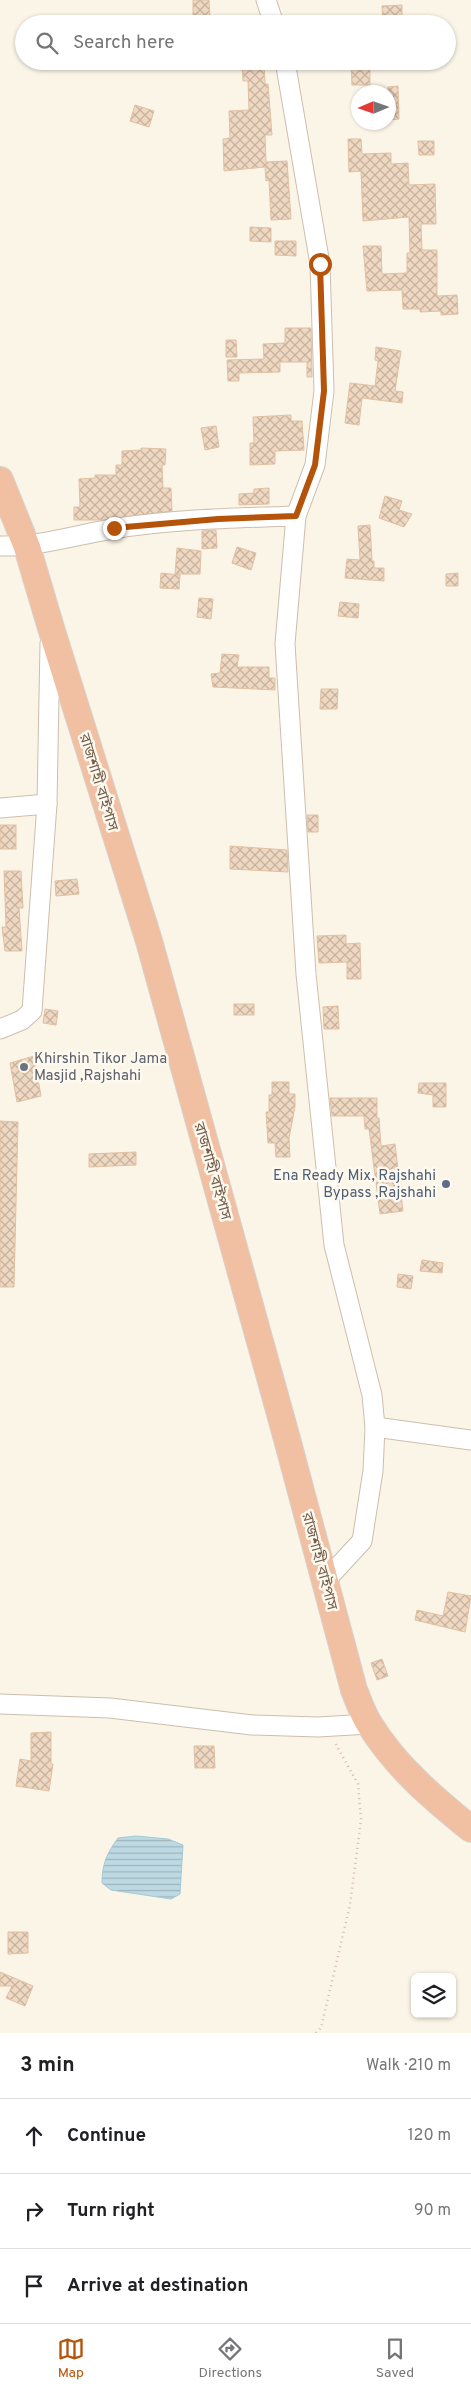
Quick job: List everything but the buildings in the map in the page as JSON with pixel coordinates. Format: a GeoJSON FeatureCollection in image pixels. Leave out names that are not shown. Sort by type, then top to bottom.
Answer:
{"type":"FeatureCollection","features":[{"type":"Feature","properties":{"kind":"highway","name":"রাজশাহী বাইপাস"},"geometry":{"type":"LineString","coordinates":[[0,480],[28,547],[51,628],[149,941],[354,1690],[368,1724],[397,1763],[435,1799],[471,1829]]}},
{"type":"Feature","properties":{"kind":"street"},"geometry":{"type":"LineString","coordinates":[[266,0],[271,15]]}},
{"type":"Feature","properties":{"kind":"street"},"geometry":{"type":"LineString","coordinates":[[287,70],[320,264],[324,391],[315,465],[296,516],[285,644],[306,974],[334,1245],[372,1395],[375,1427],[373,1471],[362,1541],[325,1581]]}},
{"type":"Feature","properties":{"kind":"street"},"geometry":{"type":"LineString","coordinates":[[0,546],[28,547],[114,528],[218,519],[296,516]]}},
{"type":"Feature","properties":{"kind":"street"},"geometry":{"type":"LineString","coordinates":[[0,1029],[22,1020],[32,1011],[47,804],[51,628]]}},
{"type":"Feature","properties":{"kind":"street"},"geometry":{"type":"LineString","coordinates":[[0,808],[47,804]]}},
{"type":"Feature","properties":{"kind":"street"},"geometry":{"type":"LineString","coordinates":[[375,1427],[471,1440]]}},
{"type":"Feature","properties":{"kind":"street"},"geometry":{"type":"LineString","coordinates":[[0,1704],[110,1708],[252,1725],[318,1727],[368,1724]]}},
{"type":"Feature","properties":{"kind":"street"},"geometry":{"type":"LineString","coordinates":[[435,1799],[471,1810]]}},
{"type":"Feature","properties":{"kind":"path"},"geometry":{"type":"LineString","coordinates":[[316,2033],[321,2028],[350,1905],[361,1820],[358,1784],[332,1736],[318,1727]]}},
{"type":"Feature","properties":{"kind":"water"},"geometry":{"type":"Polygon","coordinates":[[[136,1836],[168,1839],[183,1845],[180,1894],[171,1899],[111,1890],[102,1883],[106,1859],[118,1838],[136,1836]]]}},
{"type":"Feature","properties":{"kind":"place","name":"Khirshin Tikor Jama Masjid ,Rajshahi"},"geometry":{"type":"Point","coordinates":[24,1067]}},
{"type":"Feature","properties":{"kind":"place","name":"Ena Ready Mix, Rajshahi Bypass ,Rajshahi"},"geometry":{"type":"Point","coordinates":[446,1184]}},
{"type":"Feature","properties":{"kind":"route"},"geometry":{"type":"LineString","coordinates":[[114,528],[218,519],[296,516],[315,465],[324,391],[320,264]]}}]}
